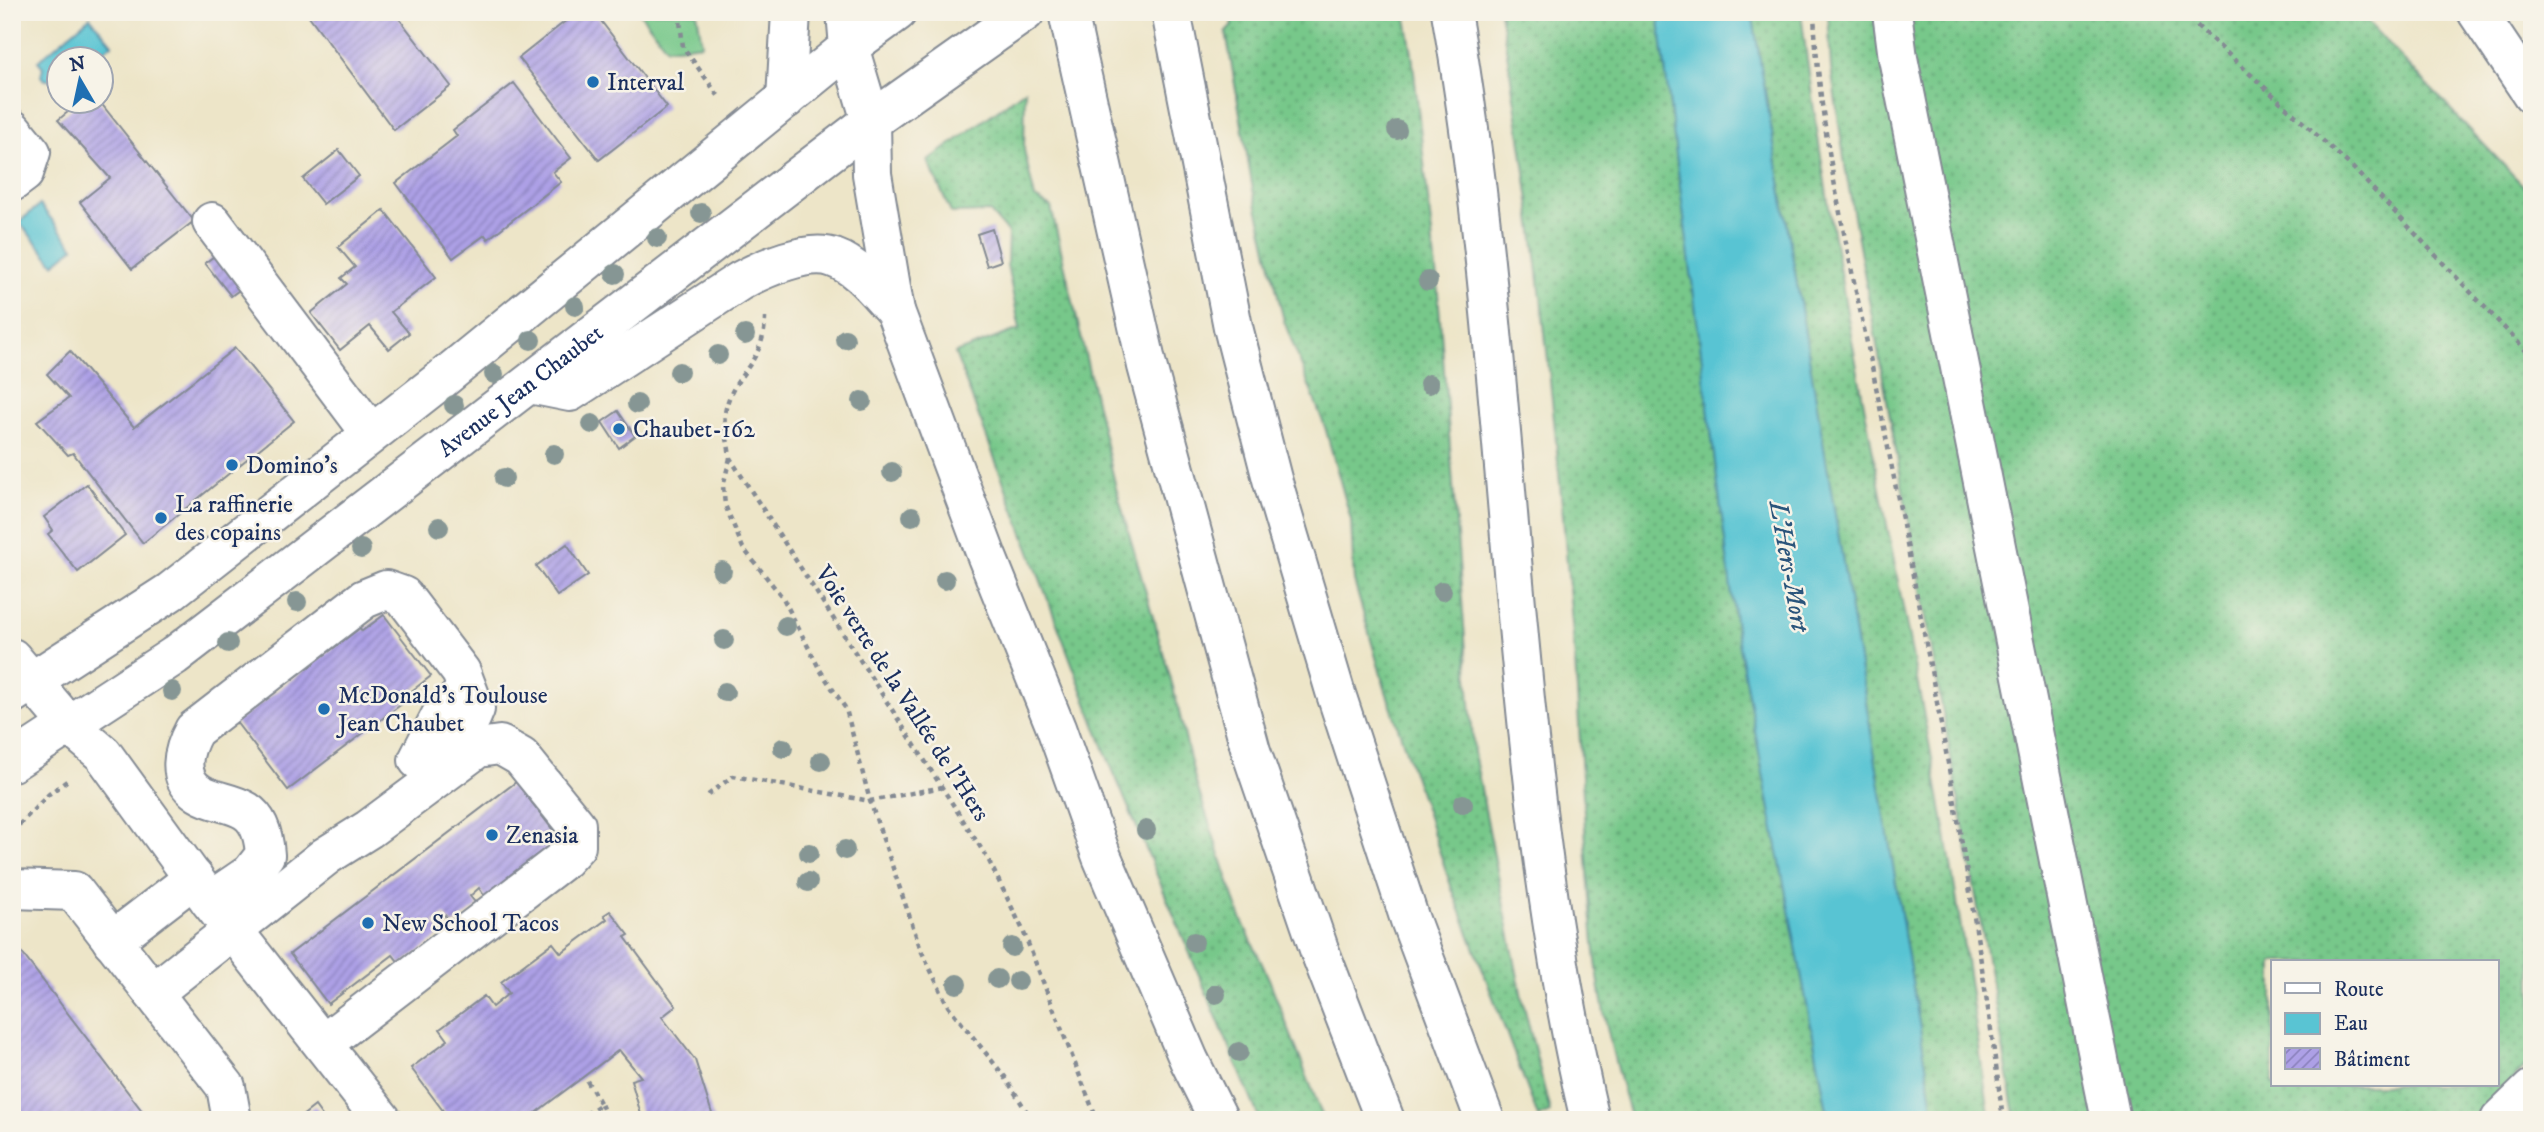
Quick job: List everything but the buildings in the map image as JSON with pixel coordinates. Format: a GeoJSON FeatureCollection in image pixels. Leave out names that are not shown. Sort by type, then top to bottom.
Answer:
{"type":"FeatureCollection","features":[{"type":"Feature","properties":{"kind":"main road"},"geometry":{"type":"LineString","coordinates":[[786,99],[791,12]]}},
{"type":"Feature","properties":{"kind":"main road"},"geometry":{"type":"LineString","coordinates":[[382,1120],[213,903],[103,754],[18,678],[170,592],[370,432],[442,379],[786,99],[848,30],[897,12]]}},
{"type":"Feature","properties":{"kind":"main road","name":"Avenue Jean Chaubet"},"geometry":{"type":"LineString","coordinates":[[12,762],[174,656],[871,121],[1025,12]]}},
{"type":"Feature","properties":{"kind":"main road"},"geometry":{"type":"LineString","coordinates":[[1068,12],[1147,366],[1251,751],[1320,952],[1385,1120]]}},
{"type":"Feature","properties":{"kind":"main road"},"geometry":{"type":"LineString","coordinates":[[1171,12],[1233,327],[1272,479],[1335,691],[1410,920],[1485,1120]]}},
{"type":"Feature","properties":{"kind":"main road"},"geometry":{"type":"LineString","coordinates":[[1451,12],[1463,78],[1495,354],[1521,650],[1549,908],[1566,1017],[1590,1120]]}},
{"type":"Feature","properties":{"kind":"main road"},"geometry":{"type":"LineString","coordinates":[[1892,12],[1898,58],[2111,1120]]}},
{"type":"Feature","properties":{"kind":"main road"},"geometry":{"type":"LineString","coordinates":[[2477,12],[2532,93]]}},
{"type":"Feature","properties":{"kind":"main road"},"geometry":{"type":"LineString","coordinates":[[848,30],[871,121],[872,174],[895,311],[986,556],[1056,728],[1102,857],[1189,1060],[1219,1120]]}},
{"type":"Feature","properties":{"kind":"main road"},"geometry":{"type":"LineString","coordinates":[[12,129],[31,152],[24,173],[12,182]]}},
{"type":"Feature","properties":{"kind":"main road"},"geometry":{"type":"LineString","coordinates":[[212,222],[370,432]]}},
{"type":"Feature","properties":{"kind":"main road"},"geometry":{"type":"LineString","coordinates":[[530,384],[570,393],[740,281],[801,257],[832,257],[859,273],[895,311]]}},
{"type":"Feature","properties":{"kind":"main road"},"geometry":{"type":"LineString","coordinates":[[153,993],[213,903],[251,873],[265,855],[263,834],[247,812],[198,793],[186,778],[182,752],[194,730],[364,599],[386,590],[403,596],[461,673],[475,709],[468,728],[446,748],[418,760],[355,810],[326,856]]}},
{"type":"Feature","properties":{"kind":"main road"},"geometry":{"type":"LineString","coordinates":[[113,941],[326,856],[369,830],[478,748],[500,745],[521,757],[576,825],[576,846],[564,859],[324,1043]]}},
{"type":"Feature","properties":{"kind":"main road"},"geometry":{"type":"LineString","coordinates":[[12,889],[74,891],[226,1087],[232,1120]]}},
{"type":"Feature","properties":{"kind":"main road"},"geometry":{"type":"LineString","coordinates":[[2500,1120],[2532,1089]]}},
{"type":"Feature","properties":{"kind":"path"},"geometry":{"type":"LineString","coordinates":[[679,12],[682,47],[724,104]]}},
{"type":"Feature","properties":{"kind":"path"},"geometry":{"type":"LineString","coordinates":[[1814,12],[1816,62],[1841,214],[1953,804],[1988,1002],[2003,1120]]}},
{"type":"Feature","properties":{"kind":"path"},"geometry":{"type":"LineString","coordinates":[[2182,12],[2353,168],[2532,357]]}},
{"type":"Feature","properties":{"kind":"path","name":"Voie verte de la Vallée de l'Hers"},"geometry":{"type":"LineString","coordinates":[[765,313],[765,334],[760,352],[735,386],[724,414],[730,458],[988,859],[1022,928],[1097,1120]]}},
{"type":"Feature","properties":{"kind":"path"},"geometry":{"type":"LineString","coordinates":[[730,458],[723,486],[729,515],[743,548],[783,598],[820,670],[846,709],[870,800],[921,950],[948,1006],[1005,1077],[1032,1120]]}},
{"type":"Feature","properties":{"kind":"path"},"geometry":{"type":"LineString","coordinates":[[708,795],[733,776],[870,800],[943,787]]}},
{"type":"Feature","properties":{"kind":"path"},"geometry":{"type":"LineString","coordinates":[[584,1076],[608,1120]]}},
{"type":"Feature","properties":{"kind":"path"},"geometry":{"type":"LineString","coordinates":[[578,1120],[601,1104]]}},
{"type":"Feature","properties":{"kind":"green space"},"geometry":{"type":"Polygon","coordinates":[[[639,12],[697,12],[702,44],[667,48],[639,12]]]}},
{"type":"Feature","properties":{"kind":"green space"},"geometry":{"type":"Polygon","coordinates":[[[1231,12],[1405,12],[1437,280],[1474,753],[1522,998],[1550,1112],[1538,1117],[1450,883],[1384,685],[1354,581],[1351,520],[1325,427],[1284,321],[1253,190],[1226,32],[1233,25],[1231,12]]]}},
{"type":"Feature","properties":{"kind":"green space"},"geometry":{"type":"Polygon","coordinates":[[[1500,12],[1658,12],[1737,636],[1829,1120],[1631,1120],[1610,1041],[1596,961],[1574,648],[1553,409],[1525,170],[1500,12]]]}},
{"type":"Feature","properties":{"kind":"green space"},"geometry":{"type":"Polygon","coordinates":[[[1752,12],[1801,12],[1829,209],[1946,836],[1990,1120],[1935,1120],[1752,12]]]}},
{"type":"Feature","properties":{"kind":"green space"},"geometry":{"type":"Polygon","coordinates":[[[1828,12],[1874,12],[2100,1120],[2016,1120],[1846,172],[1831,68],[1828,12]]]}},
{"type":"Feature","properties":{"kind":"green space"},"geometry":{"type":"Polygon","coordinates":[[[1896,12],[2358,12],[2532,195],[2532,1061],[2470,1120],[2122,1120],[1896,12]]]}},
{"type":"Feature","properties":{"kind":"green space"},"geometry":{"type":"Polygon","coordinates":[[[1025,90],[1024,150],[1035,198],[1051,207],[1116,488],[1173,687],[1196,783],[1240,916],[1269,979],[1324,1120],[1260,1120],[1108,759],[955,353],[1020,329],[1007,265],[1008,233],[990,212],[951,213],[928,161],[1025,90]]]}},
{"type":"Feature","properties":{"kind":"water","name":"L'Hers-Mort"},"geometry":{"type":"Polygon","coordinates":[[[1658,12],[1752,12],[1935,1120],[1829,1120],[1737,636],[1658,12]]]}},
{"type":"Feature","properties":{"kind":"water"},"geometry":{"type":"Polygon","coordinates":[[[90,17],[112,44],[109,46],[56,46],[90,17]]]}},
{"type":"Feature","properties":{"kind":"water"},"geometry":{"type":"Polygon","coordinates":[[[46,54],[46,80],[41,76],[43,67],[38,61],[46,54]]]}},
{"type":"Feature","properties":{"kind":"water"},"geometry":{"type":"Polygon","coordinates":[[[40,205],[74,247],[54,264],[19,222],[40,205]]]}},
{"type":"Feature","properties":{"kind":"place","name":"Interval"},"geometry":{"type":"Point","coordinates":[593,82]}},
{"type":"Feature","properties":{"kind":"place","name":"Chaubet-162"},"geometry":{"type":"Point","coordinates":[619,429]}},
{"type":"Feature","properties":{"kind":"place","name":"Domino's"},"geometry":{"type":"Point","coordinates":[232,465]}},
{"type":"Feature","properties":{"kind":"place","name":"La raffinerie des copains"},"geometry":{"type":"Point","coordinates":[161,518]}},
{"type":"Feature","properties":{"kind":"place","name":"McDonald's Toulouse Jean Chaubet"},"geometry":{"type":"Point","coordinates":[324,709]}},
{"type":"Feature","properties":{"kind":"place","name":"Zenasia"},"geometry":{"type":"Point","coordinates":[492,835]}},
{"type":"Feature","properties":{"kind":"place","name":"New School Tacos"},"geometry":{"type":"Point","coordinates":[368,923]}}]}
